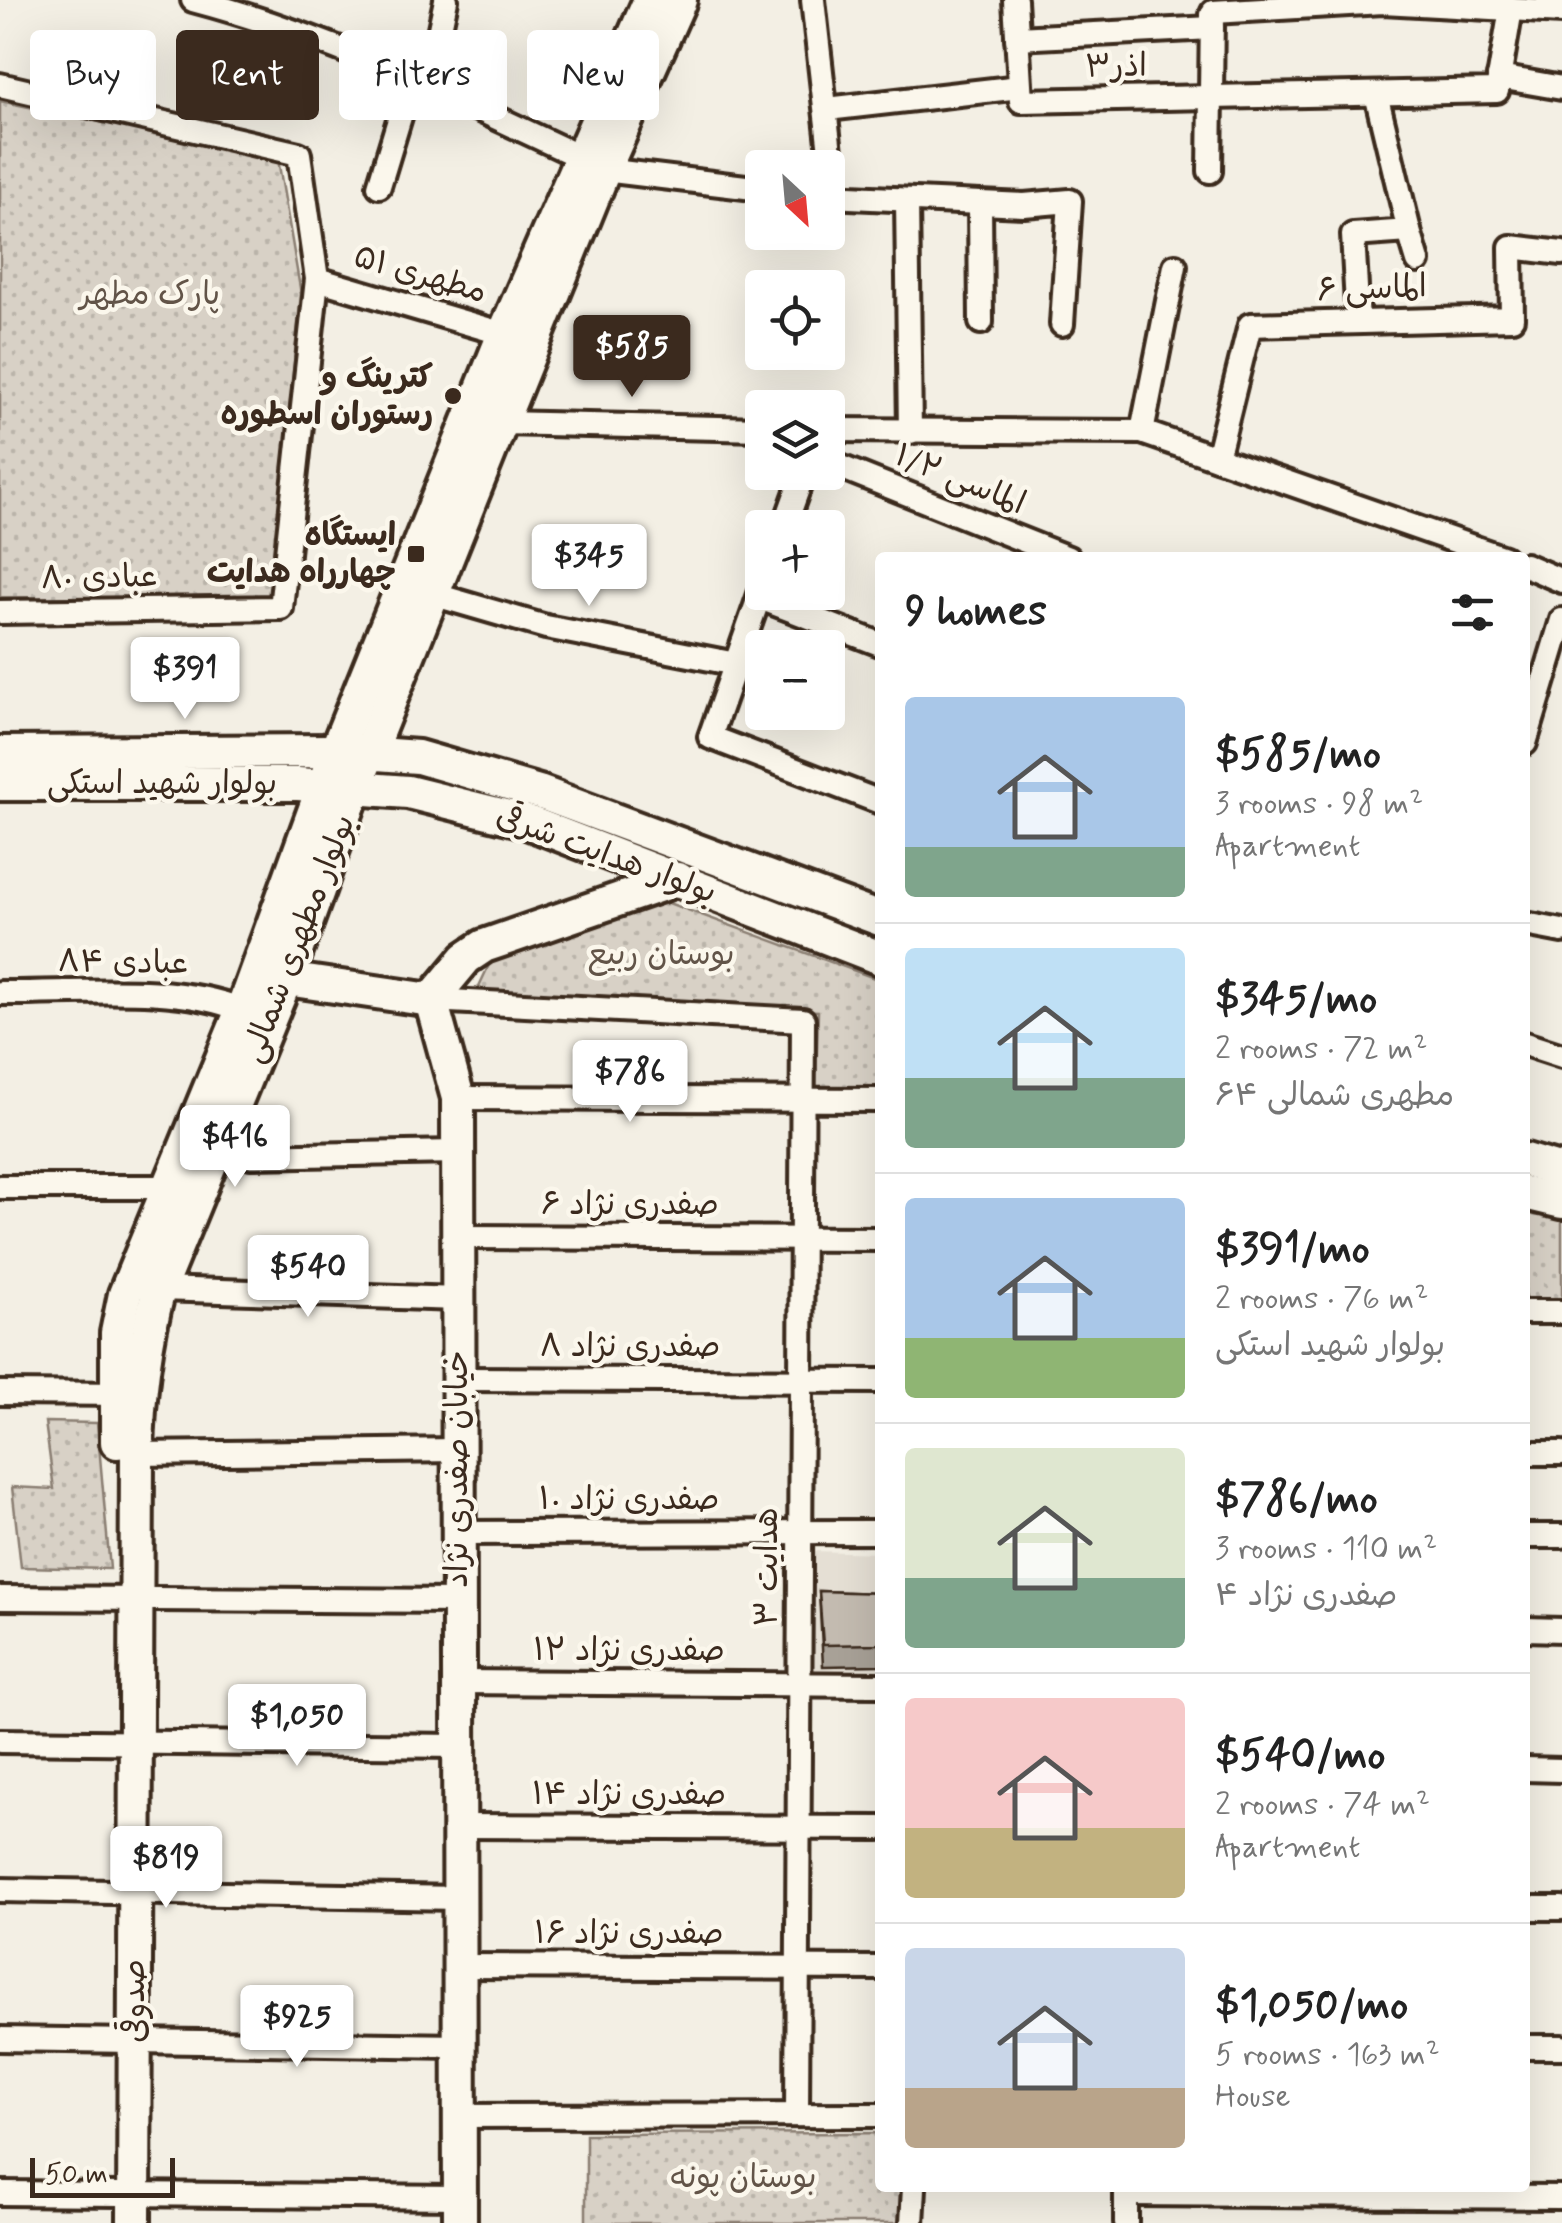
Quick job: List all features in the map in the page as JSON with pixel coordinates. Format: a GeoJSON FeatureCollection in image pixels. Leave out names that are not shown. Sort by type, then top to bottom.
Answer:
{"type":"FeatureCollection","features":[{"type":"Feature","properties":{"kind":"street"},"geometry":{"type":"LineString","coordinates":[[193,0],[280,11],[339,41]]}},
{"type":"Feature","properties":{"kind":"street"},"geometry":{"type":"LineString","coordinates":[[436,30],[446,0]]}},
{"type":"Feature","properties":{"kind":"street","name":"بولوار مطهری شمالی"},"geometry":{"type":"LineString","coordinates":[[135,1598],[118,1560],[126,1394],[159,1289],[339,787],[370,752],[501,423],[650,0]]}},
{"type":"Feature","properties":{"kind":"street","name":"بولوار مطهری شمالی"},"geometry":{"type":"LineString","coordinates":[[339,787],[336,752],[504,334],[680,0]]}},
{"type":"Feature","properties":{"kind":"street"},"geometry":{"type":"LineString","coordinates":[[814,0],[829,150]]}},
{"type":"Feature","properties":{"kind":"street"},"geometry":{"type":"LineString","coordinates":[[1015,0],[1021,94]]}},
{"type":"Feature","properties":{"kind":"street"},"geometry":{"type":"LineString","coordinates":[[1017,38],[1212,13],[1384,2],[1562,12]]}},
{"type":"Feature","properties":{"kind":"street"},"geometry":{"type":"LineString","coordinates":[[1511,9],[1499,78],[1562,88]]}},
{"type":"Feature","properties":{"kind":"street"},"geometry":{"type":"LineString","coordinates":[[1210,172],[1212,13]]}},
{"type":"Feature","properties":{"kind":"street","name":"اذر۳"},"geometry":{"type":"LineString","coordinates":[[827,109],[1021,94],[1212,98],[1497,91],[1499,78]]}},
{"type":"Feature","properties":{"kind":"street","name":"عبادی ۸۰"},"geometry":{"type":"LineString","coordinates":[[0,85],[298,154],[317,279],[281,608],[0,612]]}},
{"type":"Feature","properties":{"kind":"street"},"geometry":{"type":"LineString","coordinates":[[1376,94],[1418,260]]}},
{"type":"Feature","properties":{"kind":"street"},"geometry":{"type":"LineString","coordinates":[[379,186],[405,120]]}},
{"type":"Feature","properties":{"kind":"street"},"geometry":{"type":"LineString","coordinates":[[500,120],[592,164],[745,186]]}},
{"type":"Feature","properties":{"kind":"street"},"geometry":{"type":"LineString","coordinates":[[845,198],[980,203],[1070,201],[1062,324]]}},
{"type":"Feature","properties":{"kind":"street"},"geometry":{"type":"LineString","coordinates":[[908,200],[910,432]]}},
{"type":"Feature","properties":{"kind":"street"},"geometry":{"type":"LineString","coordinates":[[980,203],[981,322]]}},
{"type":"Feature","properties":{"kind":"street"},"geometry":{"type":"LineString","coordinates":[[1358,322],[1353,235],[1409,231]]}},
{"type":"Feature","properties":{"kind":"street","name":"الماسی ۶"},"geometry":{"type":"LineString","coordinates":[[1217,458],[1250,325],[1512,318],[1512,247],[1562,253]]}},
{"type":"Feature","properties":{"kind":"street"},"geometry":{"type":"LineString","coordinates":[[1142,432],[1175,266]]}},
{"type":"Feature","properties":{"kind":"street","name":"مطهری ۵۱"},"geometry":{"type":"LineString","coordinates":[[317,279],[504,334]]}},
{"type":"Feature","properties":{"kind":"street"},"geometry":{"type":"LineString","coordinates":[[501,423],[745,429]]}},
{"type":"Feature","properties":{"kind":"street"},"geometry":{"type":"LineString","coordinates":[[845,430],[1142,432],[1487,552]]}},
{"type":"Feature","properties":{"kind":"street","name":"الماسی ۱/۲"},"geometry":{"type":"LineString","coordinates":[[845,469],[1053,552]]}},
{"type":"Feature","properties":{"kind":"street"},"geometry":{"type":"LineString","coordinates":[[1530,567],[1561,579]]}},
{"type":"Feature","properties":{"kind":"street"},"geometry":{"type":"LineString","coordinates":[[432,594],[546,627],[736,664]]}},
{"type":"Feature","properties":{"kind":"street"},"geometry":{"type":"LineString","coordinates":[[755,610],[710,737],[875,800]]}},
{"type":"Feature","properties":{"kind":"street"},"geometry":{"type":"LineString","coordinates":[[799,610],[875,642]]}},
{"type":"Feature","properties":{"kind":"street"},"geometry":{"type":"LineString","coordinates":[[1530,724],[1562,620]]}},
{"type":"Feature","properties":{"kind":"street","name":"بولوار شهید استکی"},"geometry":{"type":"LineString","coordinates":[[0,753],[370,752]]}},
{"type":"Feature","properties":{"kind":"street","name":"بولوار هدایت شرقی"},"geometry":{"type":"LineString","coordinates":[[370,752],[418,757],[539,792],[875,917]]}},
{"type":"Feature","properties":{"kind":"street","name":"بولوار شهید استکی"},"geometry":{"type":"LineString","coordinates":[[0,784],[339,787]]}},
{"type":"Feature","properties":{"kind":"street","name":"بولوار هدایت شرقی"},"geometry":{"type":"LineString","coordinates":[[339,787],[408,792],[525,821],[875,956]]}},
{"type":"Feature","properties":{"kind":"street"},"geometry":{"type":"LineString","coordinates":[[273,974],[431,1000],[466,958],[484,946],[678,879]]}},
{"type":"Feature","properties":{"kind":"street"},"geometry":{"type":"LineString","coordinates":[[1530,925],[1562,931]]}},
{"type":"Feature","properties":{"kind":"street","name":"بولوار مطهری شمالی"},"geometry":{"type":"LineString","coordinates":[[135,1598],[137,1454],[117,1332],[125,1294],[172,1188],[242,1010],[273,974]]}},
{"type":"Feature","properties":{"kind":"street","name":"عبادی ۸۴"},"geometry":{"type":"LineString","coordinates":[[0,993],[179,995],[215,999],[242,1010]]}},
{"type":"Feature","properties":{"kind":"street","name":"هدایت ۳"},"geometry":{"type":"LineString","coordinates":[[431,1000],[803,1020],[797,2114]]}},
{"type":"Feature","properties":{"kind":"street","name":"خیابان صفدری نژاد"},"geometry":{"type":"LineString","coordinates":[[431,1000],[458,1098],[460,2210]]}},
{"type":"Feature","properties":{"kind":"street"},"geometry":{"type":"LineString","coordinates":[[1530,1046],[1562,1056]]}},
{"type":"Feature","properties":{"kind":"street"},"geometry":{"type":"LineString","coordinates":[[458,1098],[875,1100]]}},
{"type":"Feature","properties":{"kind":"street"},"geometry":{"type":"LineString","coordinates":[[251,1156],[458,1152]]}},
{"type":"Feature","properties":{"kind":"street"},"geometry":{"type":"LineString","coordinates":[[1530,1161],[1562,1171]]}},
{"type":"Feature","properties":{"kind":"street"},"geometry":{"type":"LineString","coordinates":[[0,1188],[172,1188]]}},
{"type":"Feature","properties":{"kind":"street"},"geometry":{"type":"LineString","coordinates":[[1530,1194],[1562,1202]]}},
{"type":"Feature","properties":{"kind":"street","name":"صفدری نژاد ۶"},"geometry":{"type":"LineString","coordinates":[[458,1237],[875,1239]]}},
{"type":"Feature","properties":{"kind":"street"},"geometry":{"type":"LineString","coordinates":[[159,1289],[458,1299]]}},
{"type":"Feature","properties":{"kind":"street"},"geometry":{"type":"LineString","coordinates":[[1530,1312],[1562,1312]]}},
{"type":"Feature","properties":{"kind":"street","name":"صفدری نژاد ۸"},"geometry":{"type":"LineString","coordinates":[[458,1380],[875,1381]]}},
{"type":"Feature","properties":{"kind":"street"},"geometry":{"type":"LineString","coordinates":[[0,1393],[126,1394]]}},
{"type":"Feature","properties":{"kind":"street"},"geometry":{"type":"LineString","coordinates":[[137,1454],[458,1450]]}},
{"type":"Feature","properties":{"kind":"street"},"geometry":{"type":"LineString","coordinates":[[1530,1453],[1562,1454]]}},
{"type":"Feature","properties":{"kind":"street","name":"صفدری نژاد ۱۰"},"geometry":{"type":"LineString","coordinates":[[459,1533],[875,1532]]}},
{"type":"Feature","properties":{"kind":"street"},"geometry":{"type":"LineString","coordinates":[[1530,1536],[1562,1536]]}},
{"type":"Feature","properties":{"kind":"street"},"geometry":{"type":"LineString","coordinates":[[0,1596],[459,1601]]}},
{"type":"Feature","properties":{"kind":"street","name":"صدوقی"},"geometry":{"type":"LineString","coordinates":[[134,2207],[135,1598]]}},
{"type":"Feature","properties":{"kind":"street"},"geometry":{"type":"LineString","coordinates":[[1530,1630],[1562,1630]]}},
{"type":"Feature","properties":{"kind":"street","name":"صفدری نژاد ۱۲"},"geometry":{"type":"LineString","coordinates":[[459,1682],[875,1685]]}},
{"type":"Feature","properties":{"kind":"street"},"geometry":{"type":"LineString","coordinates":[[0,1742],[135,1740],[459,1746]]}},
{"type":"Feature","properties":{"kind":"street"},"geometry":{"type":"LineString","coordinates":[[1530,1769],[1562,1770]]}},
{"type":"Feature","properties":{"kind":"street","name":"صفدری نژاد ۱۴"},"geometry":{"type":"LineString","coordinates":[[460,1826],[875,1828]]}},
{"type":"Feature","properties":{"kind":"street"},"geometry":{"type":"LineString","coordinates":[[0,1890],[460,1898]]}},
{"type":"Feature","properties":{"kind":"street"},"geometry":{"type":"LineString","coordinates":[[1530,1908],[1562,1908]]}},
{"type":"Feature","properties":{"kind":"street","name":"صفدری نژاد ۱۶"},"geometry":{"type":"LineString","coordinates":[[460,1966],[875,1968]]}},
{"type":"Feature","properties":{"kind":"street"},"geometry":{"type":"LineString","coordinates":[[0,2039],[460,2046]]}},
{"type":"Feature","properties":{"kind":"street"},"geometry":{"type":"LineString","coordinates":[[1530,2047],[1562,2047]]}},
{"type":"Feature","properties":{"kind":"street"},"geometry":{"type":"LineString","coordinates":[[460,2116],[875,2115]]}},
{"type":"Feature","properties":{"kind":"street"},"geometry":{"type":"LineString","coordinates":[[912,2223],[914,2192]]}},
{"type":"Feature","properties":{"kind":"street"},"geometry":{"type":"LineString","coordinates":[[1126,2192],[1126,2223]]}},
{"type":"Feature","properties":{"kind":"street"},"geometry":{"type":"LineString","coordinates":[[1440,2192],[1562,2196]]}},
{"type":"Feature","properties":{"kind":"street"},"geometry":{"type":"LineString","coordinates":[[0,2193],[134,2207],[460,2210]]}},
{"type":"Feature","properties":{"kind":"shaded area"},"geometry":{"type":"Polygon","coordinates":[[[812,1551],[875,1553],[875,1675],[812,1675],[812,1551]]]}},
{"type":"Feature","properties":{"kind":"green space","name":"پارک مطهر"},"geometry":{"type":"Polygon","coordinates":[[[0,101],[30,107],[30,120],[91,120],[278,159],[301,294],[270,599],[0,597],[0,101]]]}},
{"type":"Feature","properties":{"kind":"green space","name":"بوستان ربیع"},"geometry":{"type":"Polygon","coordinates":[[[663,901],[875,978],[875,1090],[816,1088],[818,1011],[474,997],[495,952],[663,901]]]}},
{"type":"Feature","properties":{"kind":"green space"},"geometry":{"type":"Polygon","coordinates":[[[1530,1208],[1562,1217],[1562,1301],[1530,1301],[1530,1208]]]}},
{"type":"Feature","properties":{"kind":"green space"},"geometry":{"type":"Polygon","coordinates":[[[45,1422],[97,1423],[110,1569],[21,1567],[12,1487],[54,1489],[45,1422]]]}},
{"type":"Feature","properties":{"kind":"green space","name":"بوستان پونه"},"geometry":{"type":"Polygon","coordinates":[[[875,2133],[875,2192],[900,2192],[900,2223],[586,2223],[586,2134],[875,2133]]]}},
{"type":"Feature","properties":{"kind":"building"},"geometry":{"type":"Polygon","coordinates":[[[819,1591],[875,1593],[875,1644],[823,1645],[819,1591]]]}},
{"type":"Feature","properties":{"kind":"place","name":"کترینگ و رستوران اسطوره"},"geometry":{"type":"Point","coordinates":[453,396]}},
{"type":"Feature","properties":{"kind":"place","name":"ایستگاه چهارراه هدایت"},"geometry":{"type":"Point","coordinates":[416,554]}}]}
